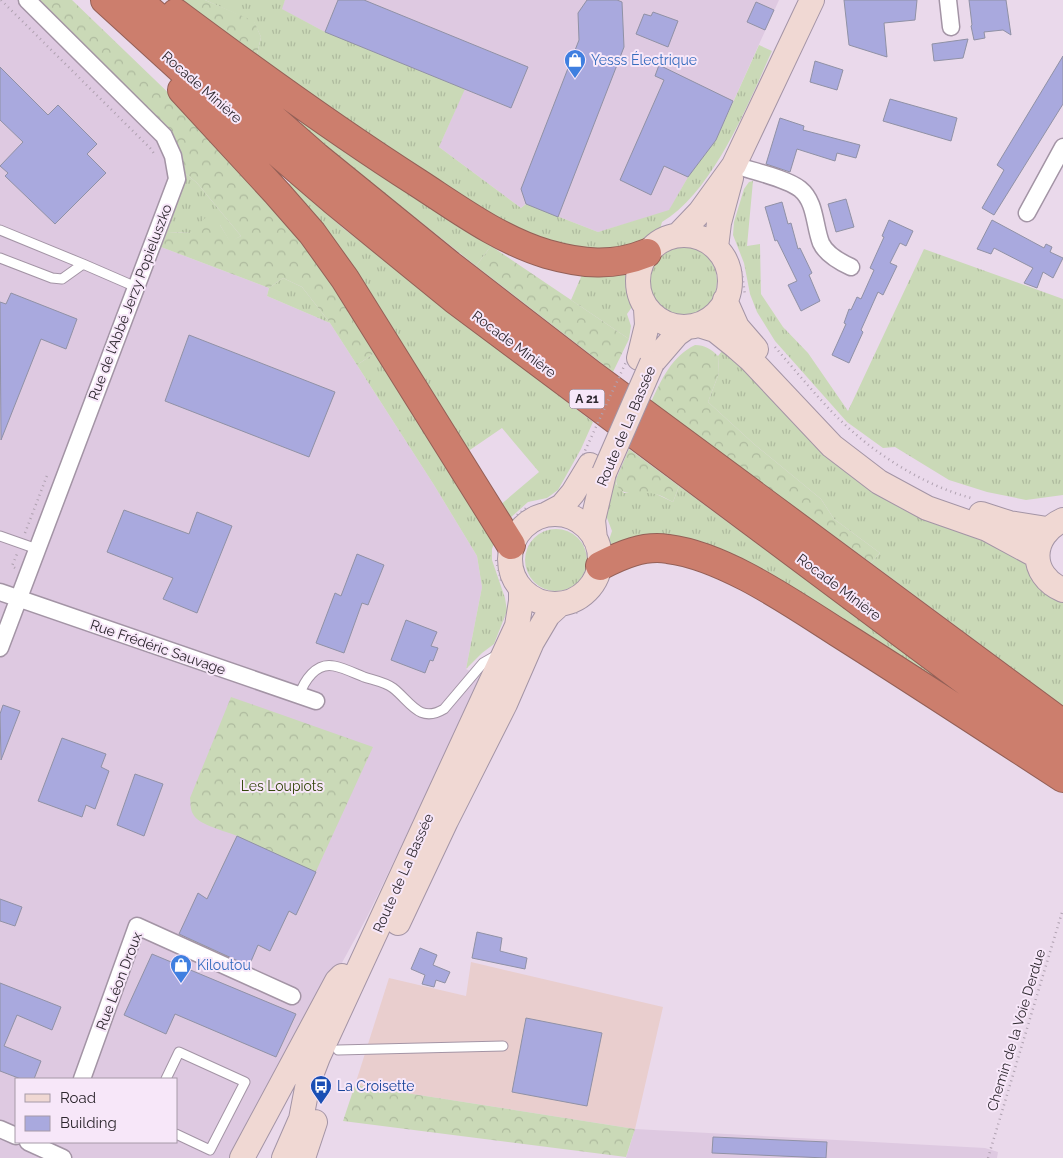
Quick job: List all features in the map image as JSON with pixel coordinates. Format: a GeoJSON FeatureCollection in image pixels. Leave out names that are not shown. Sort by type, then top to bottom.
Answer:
{"type":"FeatureCollection","features":[{"type":"Feature","properties":{"kind":"highway","name":"Rocade Minière"},"geometry":{"type":"LineString","coordinates":[[105,0],[134,11],[450,265],[591,374],[1063,724]]}},
{"type":"Feature","properties":{"kind":"highway"},"geometry":{"type":"LineString","coordinates":[[158,0],[240,61],[371,153],[493,230],[523,245],[545,253],[582,262],[630,260],[647,252]]}},
{"type":"Feature","properties":{"kind":"highway","name":"Rocade Minière"},"geometry":{"type":"LineString","coordinates":[[134,11],[184,72],[334,201],[454,299],[1063,754]]}},
{"type":"Feature","properties":{"kind":"highway"},"geometry":{"type":"LineString","coordinates":[[134,11],[130,34],[277,192],[312,233],[344,278],[504,550]]}},
{"type":"Feature","properties":{"kind":"highway"},"geometry":{"type":"LineString","coordinates":[[600,566],[622,554],[648,549],[667,548],[696,555],[747,577],[894,668],[1063,778]]}},
{"type":"Feature","properties":{"kind":"main road"},"geometry":{"type":"LineString","coordinates":[[679,234],[700,212],[734,165],[812,0]]}},
{"type":"Feature","properties":{"kind":"main road"},"geometry":{"type":"LineString","coordinates":[[734,165],[719,223],[725,249],[725,259],[730,272],[730,287],[736,301],[737,327],[760,354],[837,436],[902,482],[957,507],[1009,523],[1055,525]]}},
{"type":"Feature","properties":{"kind":"main road"},"geometry":{"type":"LineString","coordinates":[[725,249],[705,239],[679,234],[665,238],[652,246],[638,270],[637,284],[640,297],[646,309],[658,319],[672,326],[693,326],[715,330],[751,360],[832,446],[879,482],[927,508],[988,529],[1037,556]]}},
{"type":"Feature","properties":{"kind":"main road"},"geometry":{"type":"LineString","coordinates":[[693,326],[710,319],[736,301]]}},
{"type":"Feature","properties":{"kind":"main road","name":"Route de La Bassée"},"geometry":{"type":"LineString","coordinates":[[547,514],[562,506],[593,464],[639,360],[647,325],[646,309]]}},
{"type":"Feature","properties":{"kind":"main road","name":"Route de La Bassée"},"geometry":{"type":"LineString","coordinates":[[639,360],[693,326]]}},
{"type":"Feature","properties":{"kind":"main road","name":"Route de La Bassée"},"geometry":{"type":"LineString","coordinates":[[593,464],[595,539]]}},
{"type":"Feature","properties":{"kind":"main road"},"geometry":{"type":"LineString","coordinates":[[547,514],[569,516],[579,521],[588,528],[598,546],[600,566],[595,580],[586,592],[573,601],[558,605],[538,602],[513,590],[509,564],[504,550],[525,524],[547,514]]}},
{"type":"Feature","properties":{"kind":"main road"},"geometry":{"type":"LineString","coordinates":[[1055,525],[1040,541],[1037,556],[1043,574],[1049,582],[1063,590]]}},
{"type":"Feature","properties":{"kind":"main road","name":"Route de La Bassée"},"geometry":{"type":"LineString","coordinates":[[284,1158],[301,1119],[308,1083],[318,1058],[516,626],[521,601],[513,590]]}},
{"type":"Feature","properties":{"kind":"main road","name":"Route de La Bassée"},"geometry":{"type":"LineString","coordinates":[[303,1158],[338,1050],[442,829],[505,704],[532,642],[548,615],[558,605]]}},
{"type":"Feature","properties":{"kind":"main road"},"geometry":{"type":"LineString","coordinates":[[242,1158],[337,981],[365,955]]}},
{"type":"Feature","properties":{"kind":"street","name":"Rue de l'Abbé Jerzy Popieluszko"},"geometry":{"type":"LineString","coordinates":[[0,648],[177,179],[173,156],[164,136],[27,0]]}},
{"type":"Feature","properties":{"kind":"street"},"geometry":{"type":"LineString","coordinates":[[948,0],[951,27]]}},
{"type":"Feature","properties":{"kind":"street"},"geometry":{"type":"LineString","coordinates":[[1027,213],[1063,147]]}},
{"type":"Feature","properties":{"kind":"street"},"geometry":{"type":"LineString","coordinates":[[734,165],[788,182],[798,188],[810,201],[822,244],[832,256],[851,267]]}},
{"type":"Feature","properties":{"kind":"street","name":"Rue Frédéric Sauvage"},"geometry":{"type":"LineString","coordinates":[[0,592],[316,701]]}},
{"type":"Feature","properties":{"kind":"street","name":"Rue Léon Droux"},"geometry":{"type":"LineString","coordinates":[[82,1078],[137,926],[292,996]]}},
{"type":"Feature","properties":{"kind":"street"},"geometry":{"type":"LineString","coordinates":[[0,1129],[15,1136]]}},
{"type":"Feature","properties":{"kind":"street"},"geometry":{"type":"LineString","coordinates":[[31,1143],[59,1151]]}},
{"type":"Feature","properties":{"kind":"lane"},"geometry":{"type":"LineString","coordinates":[[0,230],[136,287]]}},
{"type":"Feature","properties":{"kind":"lane"},"geometry":{"type":"LineString","coordinates":[[0,258],[52,278],[62,279],[83,264]]}},
{"type":"Feature","properties":{"kind":"lane"},"geometry":{"type":"LineString","coordinates":[[0,536],[37,549]]}},
{"type":"Feature","properties":{"kind":"lane"},"geometry":{"type":"LineString","coordinates":[[299,696],[303,684],[312,673],[321,667],[333,665],[392,687],[421,713],[437,714],[444,710],[483,663],[504,653]]}},
{"type":"Feature","properties":{"kind":"lane"},"geometry":{"type":"LineString","coordinates":[[338,1050],[503,1046]]}},
{"type":"Feature","properties":{"kind":"lane"},"geometry":{"type":"LineString","coordinates":[[166,1078],[178,1052],[245,1082],[210,1150],[178,1135]]}},
{"type":"Feature","properties":{"kind":"path"},"geometry":{"type":"LineString","coordinates":[[1,0],[143,140],[155,156]]}},
{"type":"Feature","properties":{"kind":"path"},"geometry":{"type":"LineString","coordinates":[[725,249],[742,274],[736,301]]}},
{"type":"Feature","properties":{"kind":"path"},"geometry":{"type":"LineString","coordinates":[[775,347],[832,412],[855,434],[899,466],[934,484],[974,499]]}},
{"type":"Feature","properties":{"kind":"path"},"geometry":{"type":"LineString","coordinates":[[593,464],[639,360]]}},
{"type":"Feature","properties":{"kind":"path"},"geometry":{"type":"LineString","coordinates":[[504,550],[497,562],[513,590]]}},
{"type":"Feature","properties":{"kind":"path","name":"Chemin de la Voie Derdue"},"geometry":{"type":"LineString","coordinates":[[988,1158],[1063,909]]}},
{"type":"Feature","properties":{"kind":"shaded area"},"geometry":{"type":"Polygon","coordinates":[[[0,0],[27,0],[164,136],[177,179],[150,250],[161,247],[269,288],[267,296],[330,323],[434,485],[477,556],[482,587],[466,669],[482,678],[367,917],[245,1140],[230,1158],[0,1158],[0,0]]]}},
{"type":"Feature","properties":{"kind":"shaded area"},"geometry":{"type":"Polygon","coordinates":[[[285,0],[779,0],[716,140],[688,177],[669,211],[598,232],[526,204],[521,208],[439,147],[464,90],[325,32],[281,9],[285,0]]]}},
{"type":"Feature","properties":{"kind":"shaded area"},"geometry":{"type":"Polygon","coordinates":[[[471,962],[663,1007],[635,1129],[355,1085],[389,978],[466,996],[471,962]]]}},
{"type":"Feature","properties":{"kind":"shaded area"},"geometry":{"type":"Polygon","coordinates":[[[635,1129],[985,1148],[998,1152],[997,1158],[626,1158],[635,1129]]]}},
{"type":"Feature","properties":{"kind":"green space"},"geometry":{"type":"Polygon","coordinates":[[[39,0],[72,0],[263,184],[379,350],[357,365],[330,323],[302,287],[283,278],[269,288],[161,247],[167,232],[191,233],[205,218],[220,225],[230,241],[241,236],[197,183],[184,172],[182,154],[174,136],[39,0]]]}},
{"type":"Feature","properties":{"kind":"green space"},"geometry":{"type":"Polygon","coordinates":[[[178,0],[205,0],[254,21],[261,37],[256,59],[178,0]]]}},
{"type":"Feature","properties":{"kind":"green space"},"geometry":{"type":"Polygon","coordinates":[[[205,0],[285,0],[282,9],[325,32],[465,89],[439,147],[521,208],[526,204],[598,232],[669,210],[688,177],[716,140],[759,45],[772,51],[740,120],[713,169],[680,208],[662,222],[660,229],[636,247],[620,255],[548,244],[493,219],[256,59],[261,37],[254,22],[205,0]]]}},
{"type":"Feature","properties":{"kind":"green space"},"geometry":{"type":"Polygon","coordinates":[[[305,118],[491,246],[476,266],[299,125],[305,118]]]}},
{"type":"Feature","properties":{"kind":"green space"},"geometry":{"type":"Polygon","coordinates":[[[184,172],[197,183],[241,236],[230,242],[220,225],[191,233],[167,232],[183,188],[184,172]]]}},
{"type":"Feature","properties":{"kind":"green space"},"geometry":{"type":"Polygon","coordinates":[[[753,181],[747,246],[760,244],[761,294],[783,327],[808,353],[848,411],[924,249],[1063,299],[1063,495],[1026,500],[987,492],[949,480],[895,447],[883,448],[847,422],[775,341],[757,312],[750,294],[744,263],[733,235],[734,222],[744,189],[749,182],[753,181]]]}},
{"type":"Feature","properties":{"kind":"green space"},"geometry":{"type":"Polygon","coordinates":[[[291,182],[343,228],[593,422],[581,449],[558,490],[547,498],[528,502],[508,520],[499,506],[539,472],[502,428],[464,454],[287,187],[291,182]]]}},
{"type":"Feature","properties":{"kind":"green space"},"geometry":{"type":"Polygon","coordinates":[[[491,246],[629,339],[613,372],[476,266],[491,246]]]}},
{"type":"Feature","properties":{"kind":"green space"},"geometry":{"type":"Polygon","coordinates":[[[689,246],[702,252],[711,261],[715,267],[717,281],[715,295],[707,306],[696,314],[675,316],[668,314],[657,306],[649,295],[647,274],[649,267],[657,256],[668,248],[689,246]]]}},
{"type":"Feature","properties":{"kind":"green space"},"geometry":{"type":"Polygon","coordinates":[[[584,270],[627,270],[627,289],[632,307],[627,314],[631,326],[629,339],[571,300],[584,270]]]}},
{"type":"Feature","properties":{"kind":"green space"},"geometry":{"type":"Polygon","coordinates":[[[283,278],[302,287],[330,323],[267,296],[269,288],[283,278]]]}},
{"type":"Feature","properties":{"kind":"green space"},"geometry":{"type":"Polygon","coordinates":[[[695,345],[708,348],[718,356],[719,373],[708,402],[754,444],[821,499],[834,519],[880,553],[871,563],[651,402],[663,377],[673,362],[695,345]]]}},
{"type":"Feature","properties":{"kind":"green space"},"geometry":{"type":"Polygon","coordinates":[[[726,346],[815,433],[1014,550],[1063,598],[1063,706],[871,563],[880,553],[834,519],[821,499],[754,444],[708,402],[719,373],[718,356],[726,346]]]}},
{"type":"Feature","properties":{"kind":"green space"},"geometry":{"type":"Polygon","coordinates":[[[379,350],[496,538],[492,549],[492,560],[505,598],[507,611],[494,644],[466,669],[482,587],[477,556],[357,365],[379,350]]]}},
{"type":"Feature","properties":{"kind":"green space"},"geometry":{"type":"Polygon","coordinates":[[[629,449],[679,486],[673,502],[650,493],[625,492],[617,486],[616,479],[629,449]]]}},
{"type":"Feature","properties":{"kind":"green space"},"geometry":{"type":"Polygon","coordinates":[[[616,479],[616,484],[624,493],[654,493],[673,502],[679,486],[993,718],[816,605],[717,547],[710,550],[611,546],[609,540],[612,531],[607,518],[607,503],[616,479]]]}},
{"type":"Feature","properties":{"kind":"green space"},"geometry":{"type":"Polygon","coordinates":[[[550,529],[562,529],[578,538],[585,548],[587,560],[585,572],[578,582],[562,591],[550,591],[539,586],[530,577],[525,566],[525,554],[530,543],[539,534],[550,529]]]}},
{"type":"Feature","properties":{"kind":"green space","name":"Les Loupiots"},"geometry":{"type":"Polygon","coordinates":[[[231,697],[373,747],[296,915],[289,911],[270,951],[258,945],[247,969],[187,941],[237,836],[196,818],[191,810],[190,798],[231,697]]]}},
{"type":"Feature","properties":{"kind":"green space"},"geometry":{"type":"Polygon","coordinates":[[[355,1085],[635,1129],[626,1157],[343,1121],[355,1085]]]}},
{"type":"Feature","properties":{"kind":"building"},"geometry":{"type":"Polygon","coordinates":[[[338,0],[364,0],[528,67],[511,108],[325,32],[338,0]]]}},
{"type":"Feature","properties":{"kind":"building"},"geometry":{"type":"Polygon","coordinates":[[[587,0],[617,0],[622,2],[624,47],[558,217],[526,204],[521,189],[579,40],[578,13],[587,0]]]}},
{"type":"Feature","properties":{"kind":"building"},"geometry":{"type":"Polygon","coordinates":[[[844,0],[917,0],[915,20],[884,23],[887,57],[849,45],[844,0]]]}},
{"type":"Feature","properties":{"kind":"building"},"geometry":{"type":"Polygon","coordinates":[[[969,0],[1006,0],[1011,35],[1003,30],[984,32],[985,38],[974,40],[969,0]]]}},
{"type":"Feature","properties":{"kind":"building"},"geometry":{"type":"Polygon","coordinates":[[[756,2],[774,10],[765,30],[747,22],[756,2]]]}},
{"type":"Feature","properties":{"kind":"building"},"geometry":{"type":"Polygon","coordinates":[[[653,12],[678,21],[668,47],[636,34],[644,14],[651,16],[653,12]]]}},
{"type":"Feature","properties":{"kind":"building"},"geometry":{"type":"Polygon","coordinates":[[[968,39],[963,58],[934,61],[932,44],[968,39]]]}},
{"type":"Feature","properties":{"kind":"building"},"geometry":{"type":"Polygon","coordinates":[[[1063,56],[1063,104],[994,215],[982,208],[1004,170],[997,165],[1063,56]]]}},
{"type":"Feature","properties":{"kind":"building"},"geometry":{"type":"Polygon","coordinates":[[[815,61],[843,70],[837,90],[810,82],[815,61]]]}},
{"type":"Feature","properties":{"kind":"building"},"geometry":{"type":"Polygon","coordinates":[[[659,65],[733,101],[716,140],[688,177],[664,166],[651,195],[620,180],[664,80],[655,76],[659,65]]]}},
{"type":"Feature","properties":{"kind":"building"},"geometry":{"type":"Polygon","coordinates":[[[0,67],[48,115],[58,105],[97,144],[87,154],[106,173],[55,224],[5,176],[8,173],[0,166],[23,142],[0,120],[0,67]]]}},
{"type":"Feature","properties":{"kind":"building"},"geometry":{"type":"Polygon","coordinates":[[[890,99],[957,118],[951,141],[883,121],[890,99]]]}},
{"type":"Feature","properties":{"kind":"building"},"geometry":{"type":"Polygon","coordinates":[[[780,118],[804,126],[803,130],[860,145],[856,158],[837,153],[835,161],[797,149],[790,172],[766,164],[780,118]]]}},
{"type":"Feature","properties":{"kind":"building"},"geometry":{"type":"Polygon","coordinates":[[[846,199],[854,227],[836,232],[828,204],[846,199]]]}},
{"type":"Feature","properties":{"kind":"building"},"geometry":{"type":"Polygon","coordinates":[[[782,202],[788,224],[791,223],[798,249],[800,248],[812,273],[809,275],[820,301],[801,311],[788,285],[797,281],[777,240],[775,241],[765,207],[782,202]]]}},
{"type":"Feature","properties":{"kind":"building"},"geometry":{"type":"Polygon","coordinates":[[[889,220],[913,231],[906,246],[900,243],[890,263],[897,266],[883,295],[878,292],[849,363],[832,355],[846,324],[844,323],[849,309],[851,310],[857,297],[861,299],[874,270],[870,268],[884,237],[882,236],[889,220]]]}},
{"type":"Feature","properties":{"kind":"building"},"geometry":{"type":"Polygon","coordinates":[[[992,220],[1044,248],[1046,244],[1052,247],[1050,252],[1063,258],[1053,278],[1043,272],[1037,288],[1024,283],[1033,268],[994,248],[991,254],[977,249],[992,220]]]}},
{"type":"Feature","properties":{"kind":"building"},"geometry":{"type":"Polygon","coordinates":[[[11,293],[77,319],[66,349],[41,339],[1,440],[0,302],[6,304],[11,293]]]}},
{"type":"Feature","properties":{"kind":"building"},"geometry":{"type":"Polygon","coordinates":[[[189,335],[335,392],[309,457],[165,401],[189,335]]]}},
{"type":"Feature","properties":{"kind":"building"},"geometry":{"type":"Polygon","coordinates":[[[124,510],[189,534],[197,512],[232,526],[197,613],[163,599],[173,578],[107,552],[124,510]]]}},
{"type":"Feature","properties":{"kind":"building"},"geometry":{"type":"Polygon","coordinates":[[[357,554],[384,565],[368,605],[362,603],[344,653],[316,643],[335,593],[341,596],[357,554]]]}},
{"type":"Feature","properties":{"kind":"building"},"geometry":{"type":"Polygon","coordinates":[[[406,620],[437,632],[431,646],[438,648],[433,661],[430,660],[425,673],[391,660],[406,620]]]}},
{"type":"Feature","properties":{"kind":"building"},"geometry":{"type":"Polygon","coordinates":[[[3,705],[20,711],[1,760],[0,714],[3,705]]]}},
{"type":"Feature","properties":{"kind":"building"},"geometry":{"type":"Polygon","coordinates":[[[62,738],[106,754],[101,767],[109,771],[95,809],[86,805],[82,817],[38,801],[62,738]]]}},
{"type":"Feature","properties":{"kind":"building"},"geometry":{"type":"Polygon","coordinates":[[[135,774],[163,784],[144,836],[117,825],[135,774]]]}},
{"type":"Feature","properties":{"kind":"building"},"geometry":{"type":"Polygon","coordinates":[[[237,836],[316,872],[296,915],[289,911],[270,951],[258,945],[249,966],[179,934],[198,893],[207,899],[237,836]]]}},
{"type":"Feature","properties":{"kind":"building"},"geometry":{"type":"Polygon","coordinates":[[[0,899],[22,907],[15,926],[0,921],[0,899]]]}},
{"type":"Feature","properties":{"kind":"building"},"geometry":{"type":"Polygon","coordinates":[[[477,932],[502,938],[500,951],[527,958],[525,969],[472,958],[477,932]]]}},
{"type":"Feature","properties":{"kind":"building"},"geometry":{"type":"Polygon","coordinates":[[[420,948],[437,955],[433,965],[450,972],[445,983],[436,980],[434,987],[422,984],[425,975],[411,969],[420,948]]]}},
{"type":"Feature","properties":{"kind":"building","name":"Kiloutou"},"geometry":{"type":"Polygon","coordinates":[[[152,954],[296,1014],[276,1057],[175,1014],[166,1034],[124,1015],[152,954]]]}},
{"type":"Feature","properties":{"kind":"building"},"geometry":{"type":"Polygon","coordinates":[[[0,983],[61,1007],[52,1030],[17,1015],[4,1046],[41,1061],[34,1078],[18,1078],[0,1071],[0,983]]]}},
{"type":"Feature","properties":{"kind":"building"},"geometry":{"type":"Polygon","coordinates":[[[526,1018],[602,1033],[587,1106],[512,1092],[526,1018]]]}},
{"type":"Feature","properties":{"kind":"building"},"geometry":{"type":"Polygon","coordinates":[[[713,1137],[827,1142],[826,1158],[712,1153],[713,1137]]]}},
{"type":"Feature","properties":{"kind":"place","name":"Yesss Électrique"},"geometry":{"type":"Point","coordinates":[575,79]}},
{"type":"Feature","properties":{"kind":"place","name":"Kiloutou"},"geometry":{"type":"Point","coordinates":[181,984]}},
{"type":"Feature","properties":{"kind":"place","name":"La Croisette"},"geometry":{"type":"Point","coordinates":[321,1105]}}]}
